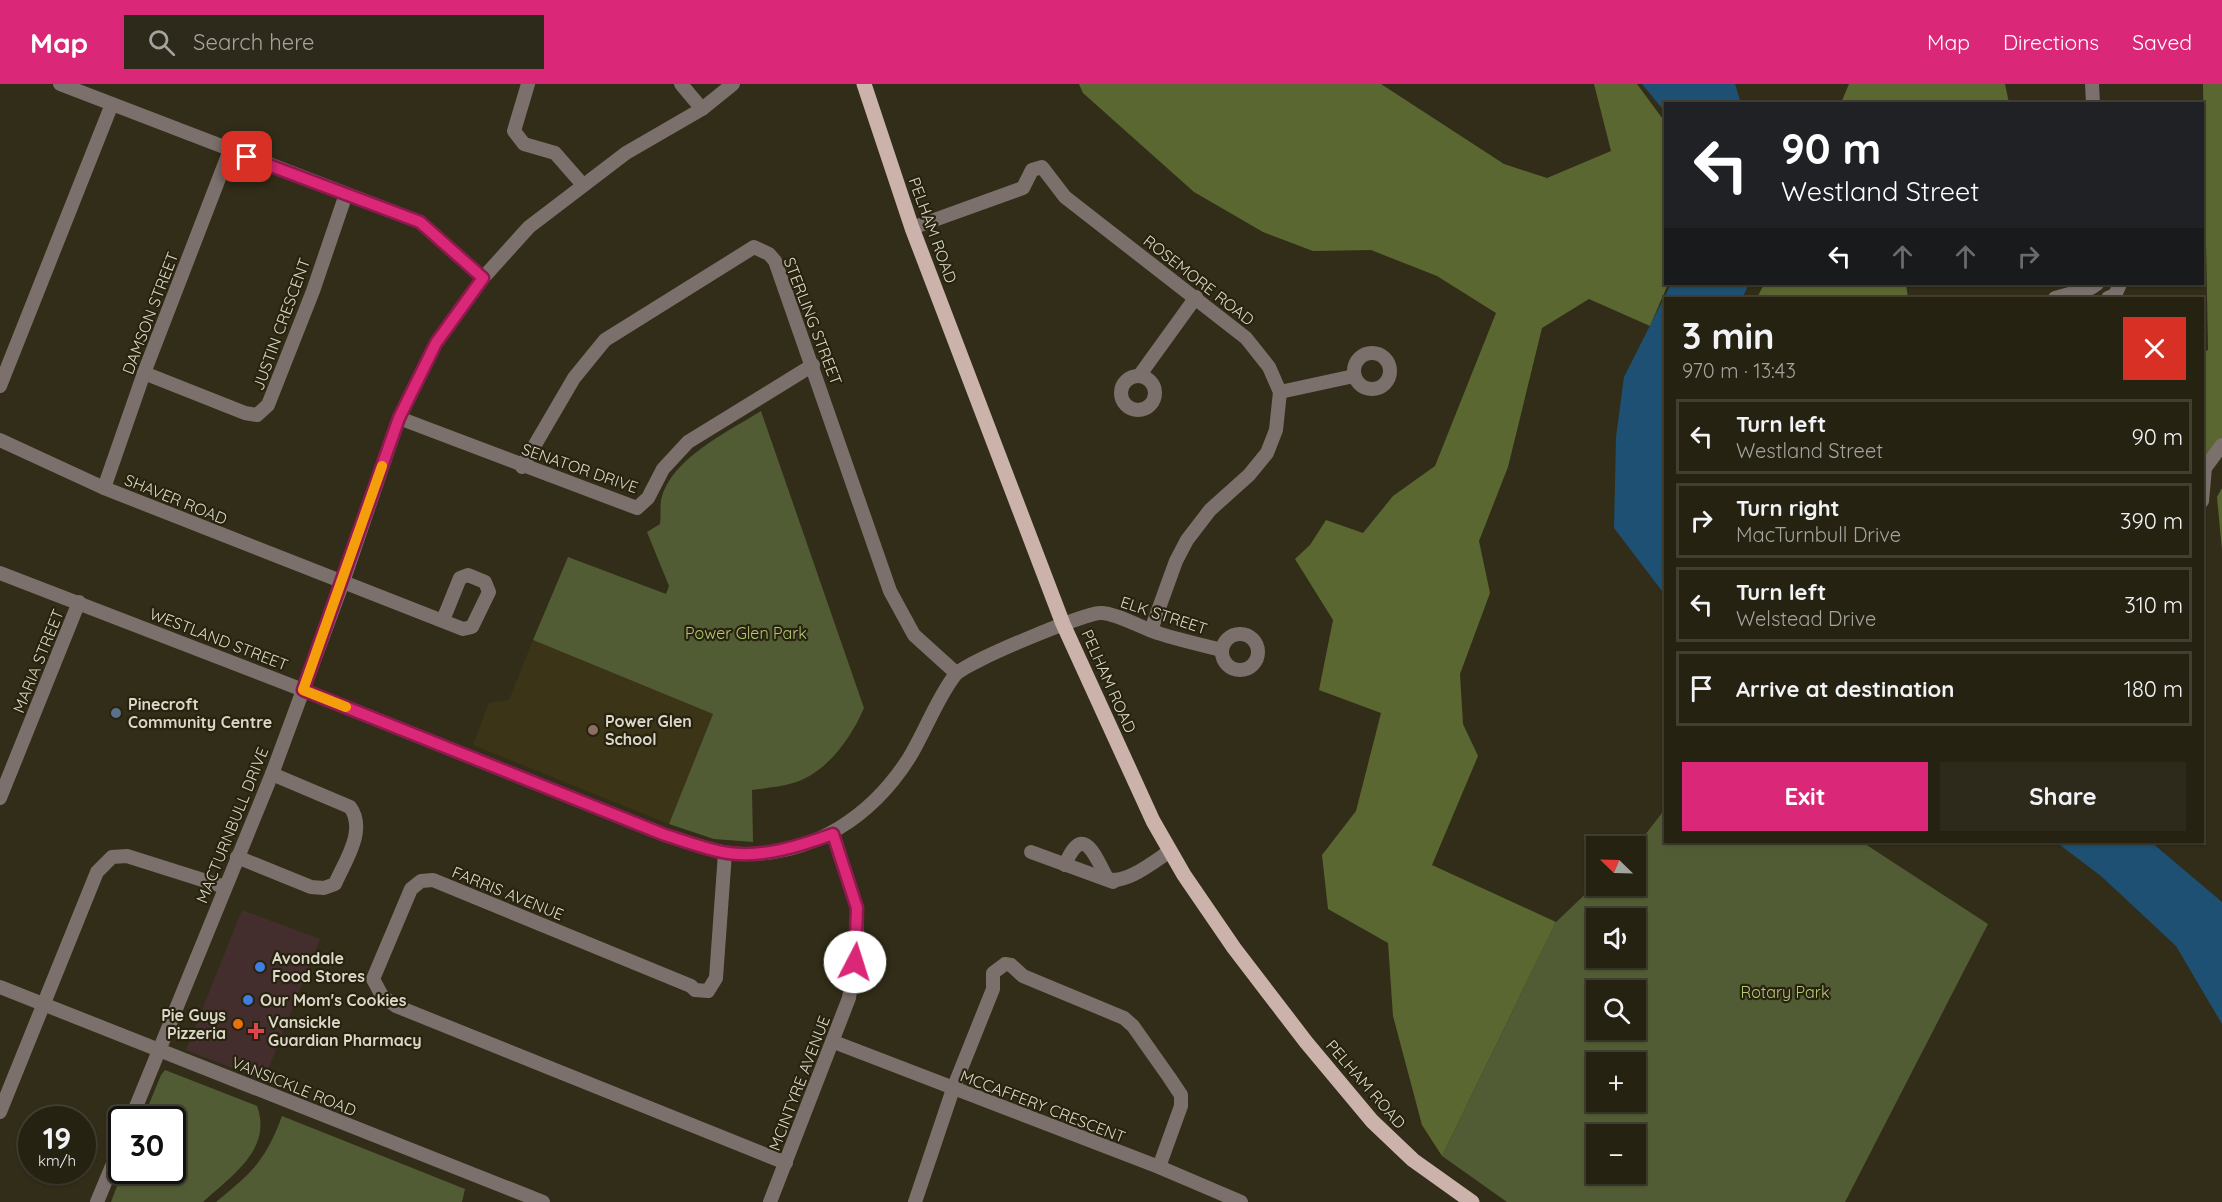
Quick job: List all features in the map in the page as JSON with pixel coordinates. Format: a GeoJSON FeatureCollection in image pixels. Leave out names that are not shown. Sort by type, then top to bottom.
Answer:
{"type":"FeatureCollection","features":[{"type":"Feature","properties":{"kind":"main road","name":"PELHAM ROAD"},"geometry":{"type":"LineString","coordinates":[[864,84],[912,228],[1062,624],[1148,810],[1170,851],[1234,948],[1306,1042],[1372,1121],[1413,1160],[1472,1202]]}},
{"type":"Feature","properties":{"kind":"street"},"geometry":{"type":"LineString","coordinates":[[60,84],[420,222],[483,278]]}},
{"type":"Feature","properties":{"kind":"street"},"geometry":{"type":"LineString","coordinates":[[528,84],[514,131],[524,144],[555,153],[583,185]]}},
{"type":"Feature","properties":{"kind":"street"},"geometry":{"type":"LineString","coordinates":[[681,84],[702,110]]}},
{"type":"Feature","properties":{"kind":"street","name":"MACTURNBULL DRIVE"},"geometry":{"type":"LineString","coordinates":[[135,1106],[272,774],[343,582],[399,418],[436,343],[483,278],[529,227],[627,153],[702,110],[733,84]]}},
{"type":"Feature","properties":{"kind":"street"},"geometry":{"type":"LineString","coordinates":[[2092,84],[2093,102]]}},
{"type":"Feature","properties":{"kind":"street"},"geometry":{"type":"LineString","coordinates":[[0,386],[112,104]]}},
{"type":"Feature","properties":{"kind":"street","name":"DAMSON STREET"},"geometry":{"type":"LineString","coordinates":[[104,488],[144,373],[230,150]]}},
{"type":"Feature","properties":{"kind":"street","name":"ROSEMORE ROAD"},"geometry":{"type":"LineString","coordinates":[[912,228],[1023,188],[1032,170],[1042,167],[1065,197],[1196,297],[1253,345],[1269,367],[1280,392]]}},
{"type":"Feature","properties":{"kind":"street","name":"JUSTIN CRESCENT"},"geometry":{"type":"LineString","coordinates":[[144,373],[245,413],[257,415],[268,405],[313,291],[346,194]]}},
{"type":"Feature","properties":{"kind":"street","name":"STERLING STREET"},"geometry":{"type":"LineString","coordinates":[[522,467],[574,378],[605,340],[754,247],[769,254],[775,261],[813,365],[890,591],[914,634],[956,673]]}},
{"type":"Feature","properties":{"kind":"street"},"geometry":{"type":"LineString","coordinates":[[2058,297],[2094,285]]}},
{"type":"Feature","properties":{"kind":"street"},"geometry":{"type":"LineString","coordinates":[[2110,297],[2115,295],[2120,285]]}},
{"type":"Feature","properties":{"kind":"street"},"geometry":{"type":"LineString","coordinates":[[2082,290],[2098,297]]}},
{"type":"Feature","properties":{"kind":"street"},"geometry":{"type":"LineString","coordinates":[[1138,376],[1196,297]]}},
{"type":"Feature","properties":{"kind":"street","name":"SENATOR DRIVE"},"geometry":{"type":"LineString","coordinates":[[399,418],[522,467],[637,508],[648,498],[663,469],[687,442],[813,365]]}},
{"type":"Feature","properties":{"kind":"street"},"geometry":{"type":"LineString","coordinates":[[1151,630],[1176,561],[1187,540],[1209,510],[1249,475],[1267,453],[1276,430],[1280,392],[1354,376]]}},
{"type":"Feature","properties":{"kind":"street","name":"SHAVER ROAD"},"geometry":{"type":"LineString","coordinates":[[0,440],[104,488],[443,620]]}},
{"type":"Feature","properties":{"kind":"street"},"geometry":{"type":"LineString","coordinates":[[2204,479],[2205,468],[2222,445]]}},
{"type":"Feature","properties":{"kind":"street","name":"WESTLAND STREET"},"geometry":{"type":"LineString","coordinates":[[0,573],[303,690],[665,835],[726,853],[776,851],[833,834],[868,809],[890,786],[909,757],[956,673]]}},
{"type":"Feature","properties":{"kind":"street","name":"MARIA STREET"},"geometry":{"type":"LineString","coordinates":[[0,798],[79,602]]}},
{"type":"Feature","properties":{"kind":"street","name":"ELK STREET"},"geometry":{"type":"LineString","coordinates":[[1062,624],[1102,612],[1151,630],[1222,650]]}},
{"type":"Feature","properties":{"kind":"street"},"geometry":{"type":"LineString","coordinates":[[956,673],[1062,624]]}},
{"type":"Feature","properties":{"kind":"street"},"geometry":{"type":"LineString","coordinates":[[237,857],[311,888],[324,888],[335,884],[357,832],[357,817],[350,807],[272,774]]}},
{"type":"Feature","properties":{"kind":"street","name":"MCINTYRE AVENUE"},"geometry":{"type":"LineString","coordinates":[[770,1202],[834,1042],[849,998],[857,944],[857,908],[833,834]]}},
{"type":"Feature","properties":{"kind":"street"},"geometry":{"type":"LineString","coordinates":[[1065,865],[1072,849],[1083,844],[1092,848],[1108,879],[1122,879]]}},
{"type":"Feature","properties":{"kind":"street"},"geometry":{"type":"LineString","coordinates":[[1031,852],[1106,881],[1122,879],[1170,851]]}},
{"type":"Feature","properties":{"kind":"street","name":"FARRIS AVENUE"},"geometry":{"type":"LineString","coordinates":[[726,853],[716,978],[708,991],[695,990],[691,986],[433,880],[421,881],[411,889],[373,979],[382,996],[396,1006],[786,1163]]}},
{"type":"Feature","properties":{"kind":"street"},"geometry":{"type":"LineString","coordinates":[[0,1112],[97,872],[112,857],[127,856],[225,887]]}},
{"type":"Feature","properties":{"kind":"street"},"geometry":{"type":"LineString","coordinates":[[915,1202],[953,1089],[993,989],[993,973],[999,966],[1010,964],[1023,976],[1117,1014],[1133,1026],[1181,1095],[1180,1110],[1159,1167]]}},
{"type":"Feature","properties":{"kind":"street","name":"VANSICKLE ROAD"},"geometry":{"type":"LineString","coordinates":[[0,987],[543,1202]]}},
{"type":"Feature","properties":{"kind":"street","name":"MCCAFFERY CRESCENT"},"geometry":{"type":"LineString","coordinates":[[834,1042],[1159,1167],[1241,1202]]}},
{"type":"Feature","properties":{"kind":"street"},"geometry":{"type":"LineString","coordinates":[[98,1202],[108,1177]]}},
{"type":"Feature","properties":{"kind":"shaded area","name":"Power Glen School"},"geometry":{"type":"Polygon","coordinates":[[[533,640],[713,714],[669,824],[473,745],[489,703],[509,700],[533,640]]]}},
{"type":"Feature","properties":{"kind":"shaded area"},"geometry":{"type":"Polygon","coordinates":[[[242,910],[320,939],[264,1080],[186,1050],[242,910]]]}},
{"type":"Feature","properties":{"kind":"green space"},"geometry":{"type":"Polygon","coordinates":[[[1079,84],[1381,84],[1504,164],[1547,178],[1611,151],[1594,84],[1637,84],[1664,121],[1664,285],[1668,285],[1650,326],[1589,299],[1542,328],[1508,467],[1479,541],[1490,593],[1460,674],[1463,724],[1478,756],[1432,865],[1556,922],[1442,1156],[1422,1125],[1393,1016],[1388,943],[1328,909],[1322,855],[1356,811],[1381,713],[1319,690],[1333,620],[1295,559],[1310,545],[1326,520],[1363,533],[1393,496],[1435,466],[1496,313],[1437,276],[1371,250],[1313,251],[1263,232],[1194,192],[1083,93],[1079,84]]]}},
{"type":"Feature","properties":{"kind":"green space"},"geometry":{"type":"Polygon","coordinates":[[[1849,84],[2005,84],[2009,102],[1841,102],[1849,84]]]}},
{"type":"Feature","properties":{"kind":"green space"},"geometry":{"type":"Polygon","coordinates":[[[2203,84],[2222,84],[2222,442],[2204,458],[2204,351],[2208,350],[2203,84]]]}},
{"type":"Feature","properties":{"kind":"green space"},"geometry":{"type":"Polygon","coordinates":[[[1764,285],[1906,285],[1908,297],[1758,297],[1764,285]]]}},
{"type":"Feature","properties":{"kind":"green space","name":"Power Glen Park"},"geometry":{"type":"Polygon","coordinates":[[[761,411],[864,708],[845,742],[817,771],[793,783],[752,790],[753,842],[714,839],[669,824],[713,714],[533,640],[568,557],[666,594],[669,586],[647,532],[660,524],[661,500],[667,485],[688,459],[718,437],[761,411]]]}},
{"type":"Feature","properties":{"kind":"green space"},"geometry":{"type":"Polygon","coordinates":[[[2222,488],[2222,550],[2217,497],[2222,488]]]}},
{"type":"Feature","properties":{"kind":"green space","name":"Rotary Park"},"geometry":{"type":"Polygon","coordinates":[[[1664,810],[1664,843],[1864,843],[1988,924],[1845,1202],[1507,1202],[1442,1156],[1556,922],[1586,894],[1586,896],[1646,896],[1644,836],[1664,810]]]}},
{"type":"Feature","properties":{"kind":"green space"},"geometry":{"type":"Polygon","coordinates":[[[165,1070],[257,1106],[260,1121],[259,1135],[254,1148],[237,1172],[203,1202],[111,1202],[118,1184],[186,1184],[186,1106],[148,1106],[165,1070]]]}},
{"type":"Feature","properties":{"kind":"green space"},"geometry":{"type":"Polygon","coordinates":[[[282,1116],[465,1189],[462,1202],[216,1202],[248,1174],[263,1156],[282,1116]]]}},
{"type":"Feature","properties":{"kind":"water"},"geometry":{"type":"Polygon","coordinates":[[[1642,84],[1735,84],[1741,102],[1664,102],[1664,111],[1642,84]]]}},
{"type":"Feature","properties":{"kind":"water"},"geometry":{"type":"Polygon","coordinates":[[[1670,285],[1748,285],[1742,297],[1664,297],[1670,285]]]}},
{"type":"Feature","properties":{"kind":"water"},"geometry":{"type":"Polygon","coordinates":[[[1664,298],[1664,594],[1614,528],[1616,437],[1624,377],[1664,298]]]}},
{"type":"Feature","properties":{"kind":"water"},"geometry":{"type":"Polygon","coordinates":[[[2057,843],[2152,843],[2222,902],[2222,1024],[2176,946],[2101,876],[2057,843]]]}},
{"type":"Feature","properties":{"kind":"slow traffic"},"geometry":{"type":"LineString","coordinates":[[346,707],[303,690],[343,582],[382,466]]}},
{"type":"Feature","properties":{"kind":"place","name":"Pinecroft Community Centre"},"geometry":{"type":"Point","coordinates":[116,713]}},
{"type":"Feature","properties":{"kind":"place","name":"Power Glen School"},"geometry":{"type":"Point","coordinates":[593,730]}},
{"type":"Feature","properties":{"kind":"place","name":"Avondale Food Stores"},"geometry":{"type":"Point","coordinates":[260,967]}},
{"type":"Feature","properties":{"kind":"place","name":"Our Mom's Cookies"},"geometry":{"type":"Point","coordinates":[248,1000]}},
{"type":"Feature","properties":{"kind":"place","name":"Pie Guys Pizzeria"},"geometry":{"type":"Point","coordinates":[238,1024]}},
{"type":"Feature","properties":{"kind":"place","name":"Vansickle Guardian Pharmacy"},"geometry":{"type":"Point","coordinates":[256,1031]}},
{"type":"Feature","properties":{"kind":"route"},"geometry":{"type":"LineString","coordinates":[[247,157],[420,222],[483,278],[436,343],[399,418],[303,690],[665,835],[726,853],[776,851],[833,834],[857,908],[855,962]]}}]}
